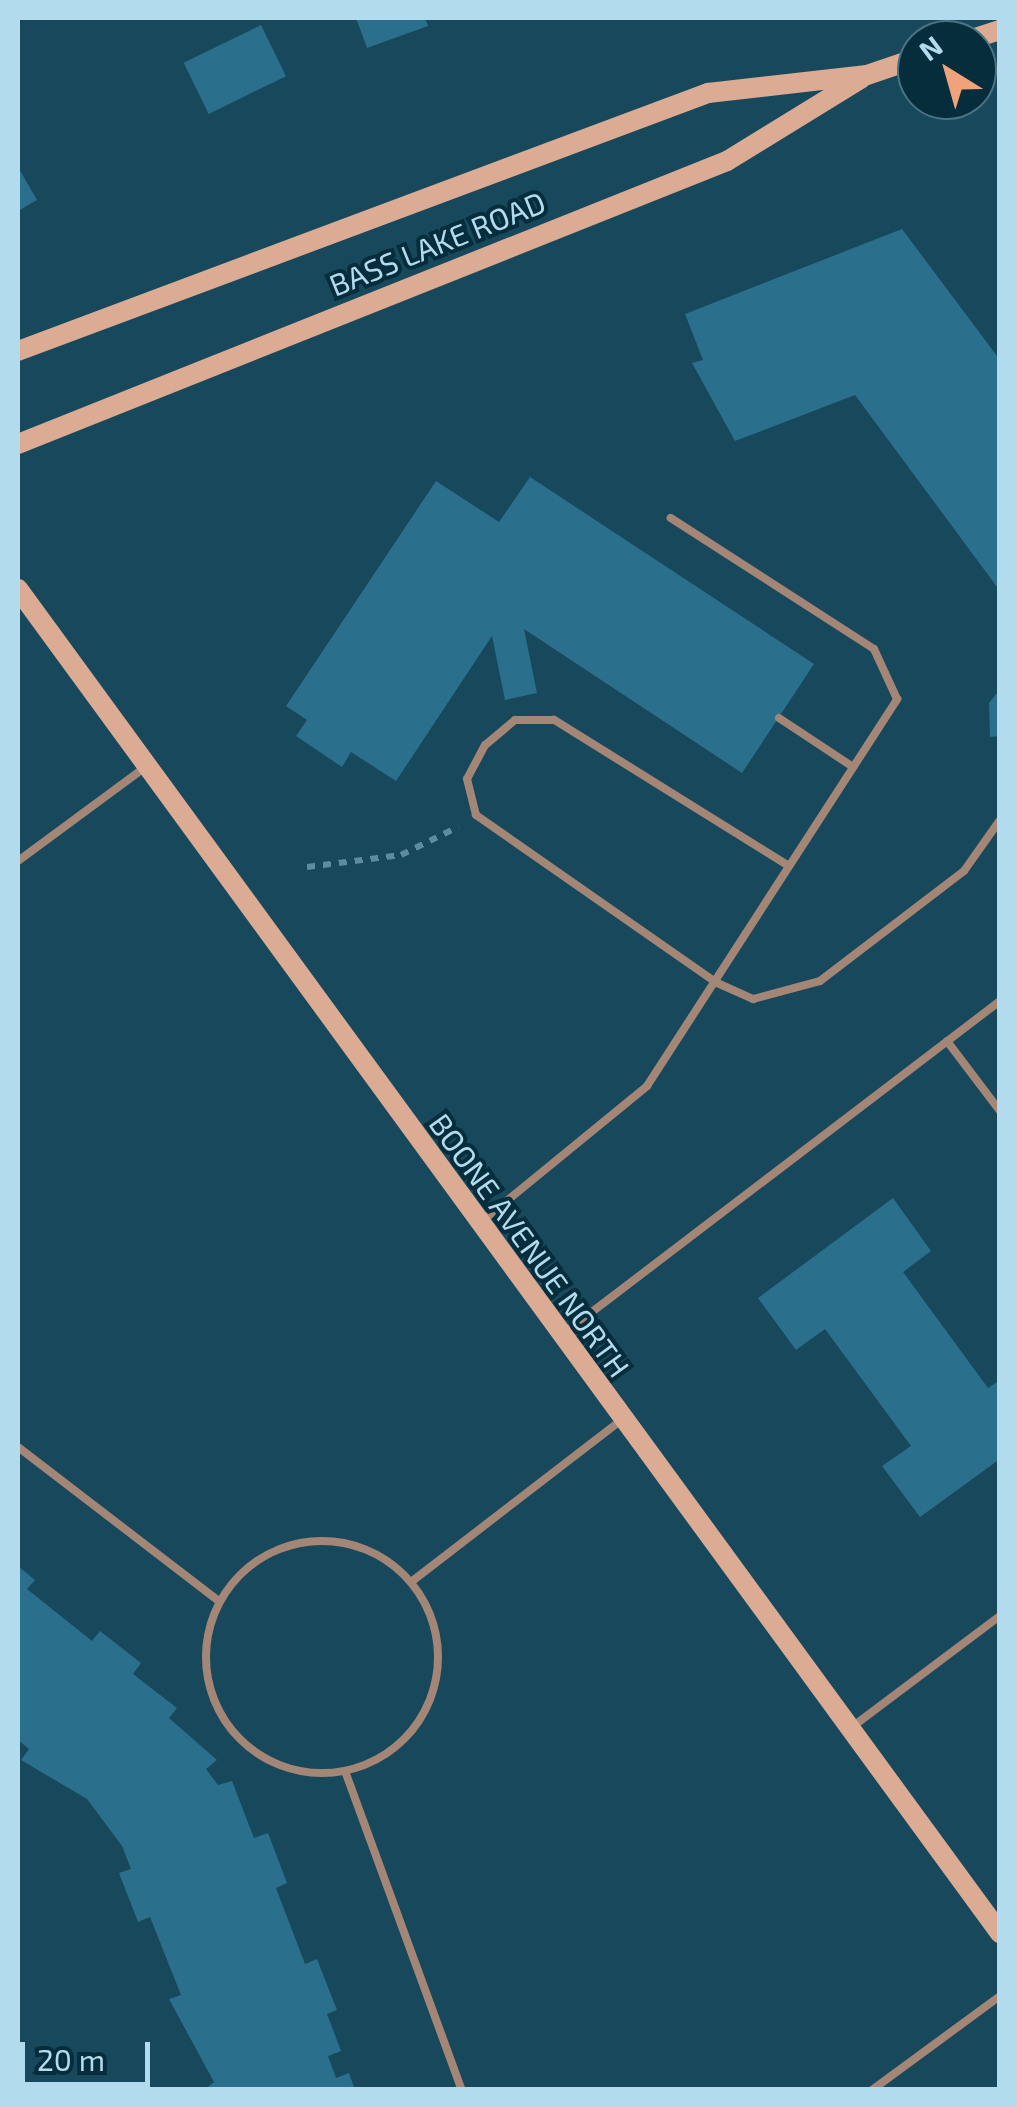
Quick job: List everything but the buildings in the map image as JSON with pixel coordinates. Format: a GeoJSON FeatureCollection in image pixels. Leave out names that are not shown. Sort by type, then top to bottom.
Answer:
{"type":"FeatureCollection","features":[{"type":"Feature","properties":{"kind":"main road","name":"BASS LAKE ROAD"},"geometry":{"type":"LineString","coordinates":[[18,351],[708,94],[867,75],[897,65]]}},
{"type":"Feature","properties":{"kind":"main road","name":"BASS LAKE ROAD"},"geometry":{"type":"LineString","coordinates":[[18,444],[727,161],[867,75]]}},
{"type":"Feature","properties":{"kind":"main road","name":"BOONE AVENUE NORTH"},"geometry":{"type":"LineString","coordinates":[[18,589],[477,1225],[1000,1933]]}},
{"type":"Feature","properties":{"kind":"lane"},"geometry":{"type":"LineString","coordinates":[[477,1225],[647,1086],[897,699],[874,649],[671,518]]}},
{"type":"Feature","properties":{"kind":"lane"},"geometry":{"type":"LineString","coordinates":[[779,718],[853,767]]}},
{"type":"Feature","properties":{"kind":"lane"},"geometry":{"type":"LineString","coordinates":[[789,866],[554,720],[514,720],[485,745],[467,779],[476,815],[714,982],[754,998],[820,981],[964,871],[1000,820]]}},
{"type":"Feature","properties":{"kind":"lane"},"geometry":{"type":"LineString","coordinates":[[18,859],[148,765]]}},
{"type":"Feature","properties":{"kind":"lane"},"geometry":{"type":"LineString","coordinates":[[560,1336],[1000,1001]]}},
{"type":"Feature","properties":{"kind":"lane"},"geometry":{"type":"LineString","coordinates":[[947,1041],[1000,1110]]}},
{"type":"Feature","properties":{"kind":"lane"},"geometry":{"type":"LineString","coordinates":[[412,1582],[621,1420]]}},
{"type":"Feature","properties":{"kind":"lane"},"geometry":{"type":"LineString","coordinates":[[18,1447],[219,1600]]}},
{"type":"Feature","properties":{"kind":"lane"},"geometry":{"type":"LineString","coordinates":[[306,1542],[382,1557],[412,1582],[431,1614],[434,1690],[390,1752],[345,1770],[281,1767],[222,1719],[206,1645],[219,1600],[270,1553],[306,1542]]}},
{"type":"Feature","properties":{"kind":"lane"},"geometry":{"type":"LineString","coordinates":[[848,1730],[1000,1616]]}},
{"type":"Feature","properties":{"kind":"lane"},"geometry":{"type":"LineString","coordinates":[[345,1770],[462,2090]]}},
{"type":"Feature","properties":{"kind":"lane"},"geometry":{"type":"LineString","coordinates":[[872,2090],[1000,1996]]}},
{"type":"Feature","properties":{"kind":"path"},"geometry":{"type":"LineString","coordinates":[[307,867],[401,855],[476,815]]}}]}
